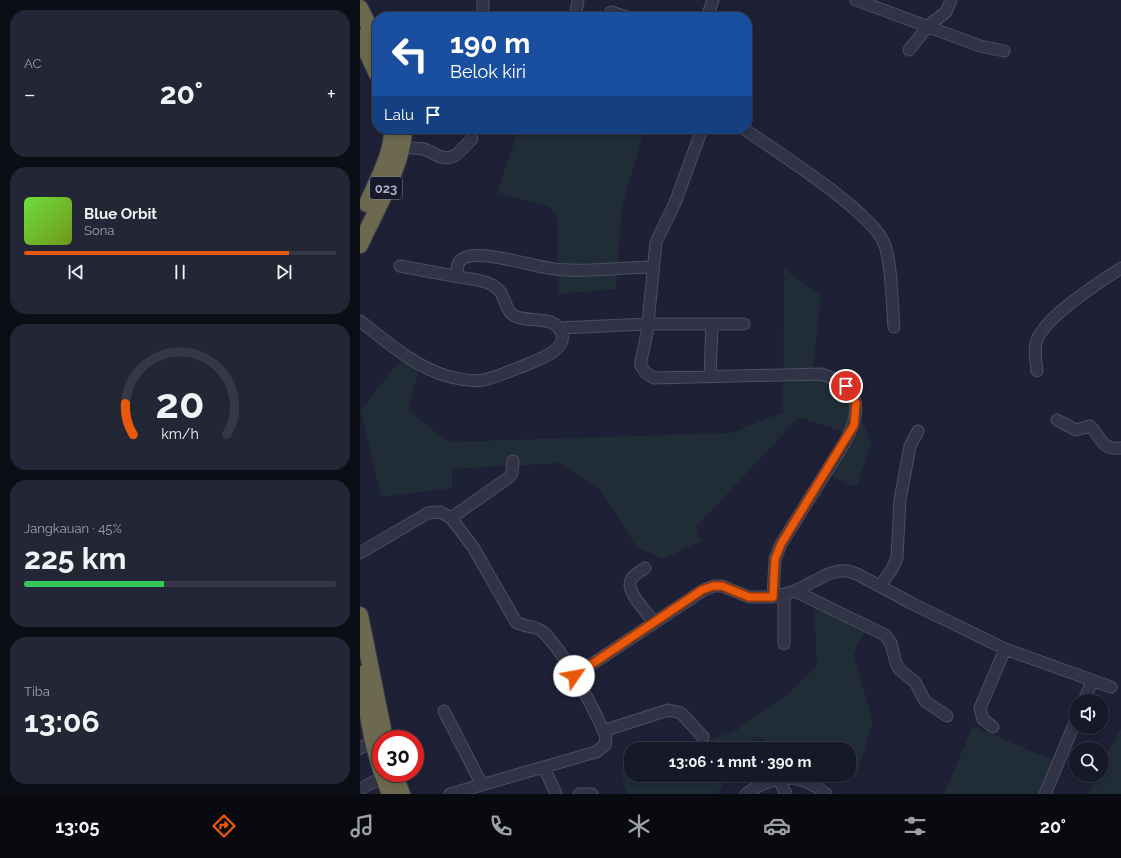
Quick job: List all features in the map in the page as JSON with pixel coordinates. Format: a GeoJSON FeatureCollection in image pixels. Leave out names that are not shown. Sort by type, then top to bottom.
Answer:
{"type":"FeatureCollection","features":[{"type":"Feature","properties":{"kind":"highway"},"geometry":{"type":"LineString","coordinates":[[360,8],[372,32]]}},
{"type":"Feature","properties":{"kind":"highway"},"geometry":{"type":"LineString","coordinates":[[360,37],[372,63]]}},
{"type":"Feature","properties":{"kind":"highway","name":"023"},"geometry":{"type":"LineString","coordinates":[[360,220],[389,149],[392,134]]}},
{"type":"Feature","properties":{"kind":"highway","name":"023"},"geometry":{"type":"LineString","coordinates":[[360,245],[395,168],[402,147],[403,134]]}},
{"type":"Feature","properties":{"kind":"highway"},"geometry":{"type":"LineString","coordinates":[[360,618],[372,733]]}},
{"type":"Feature","properties":{"kind":"highway"},"geometry":{"type":"LineString","coordinates":[[360,674],[372,738]]}},
{"type":"Feature","properties":{"kind":"highway"},"geometry":{"type":"LineString","coordinates":[[387,782],[390,794]]}},
{"type":"Feature","properties":{"kind":"highway"},"geometry":{"type":"LineString","coordinates":[[392,782],[402,794]]}},
{"type":"Feature","properties":{"kind":"street"},"geometry":{"type":"LineString","coordinates":[[483,0],[483,12]]}},
{"type":"Feature","properties":{"kind":"street"},"geometry":{"type":"LineString","coordinates":[[576,12],[578,0]]}},
{"type":"Feature","properties":{"kind":"street"},"geometry":{"type":"LineString","coordinates":[[709,12],[713,0]]}},
{"type":"Feature","properties":{"kind":"street"},"geometry":{"type":"LineString","coordinates":[[856,0],[980,46],[1004,51]]}},
{"type":"Feature","properties":{"kind":"street"},"geometry":{"type":"LineString","coordinates":[[909,50],[928,26],[946,12],[951,0]]}},
{"type":"Feature","properties":{"kind":"street"},"geometry":{"type":"LineString","coordinates":[[700,134],[675,203],[656,242],[652,267],[648,324],[641,366],[646,374],[654,378],[821,374],[836,379],[846,386],[856,403],[854,425],[779,549],[775,559],[773,597]]}},
{"type":"Feature","properties":{"kind":"street"},"geometry":{"type":"LineString","coordinates":[[751,134],[854,208],[880,235],[887,256],[894,327]]}},
{"type":"Feature","properties":{"kind":"street"},"geometry":{"type":"LineString","coordinates":[[402,147],[424,149],[441,157],[448,158],[456,155],[472,139]]}},
{"type":"Feature","properties":{"kind":"street"},"geometry":{"type":"LineString","coordinates":[[459,277],[456,270],[457,264],[466,257],[499,258],[555,269],[652,267]]}},
{"type":"Feature","properties":{"kind":"street"},"geometry":{"type":"LineString","coordinates":[[360,321],[421,365],[446,375],[471,380],[484,380],[502,374],[550,354],[559,346],[562,339],[559,328],[550,321],[514,316],[509,311],[502,292],[493,284],[400,266]]}},
{"type":"Feature","properties":{"kind":"street"},"geometry":{"type":"LineString","coordinates":[[1037,371],[1036,343],[1045,326],[1070,304],[1121,268]]}},
{"type":"Feature","properties":{"kind":"street"},"geometry":{"type":"LineString","coordinates":[[559,328],[648,324],[744,324]]}},
{"type":"Feature","properties":{"kind":"street"},"geometry":{"type":"LineString","coordinates":[[710,376],[712,324]]}},
{"type":"Feature","properties":{"kind":"street"},"geometry":{"type":"LineString","coordinates":[[1057,420],[1076,430],[1090,426],[1104,444],[1111,448],[1121,448]]}},
{"type":"Feature","properties":{"kind":"street"},"geometry":{"type":"LineString","coordinates":[[880,586],[892,569],[897,558],[900,500],[910,446],[918,431]]}},
{"type":"Feature","properties":{"kind":"street"},"geometry":{"type":"LineString","coordinates":[[451,518],[508,478],[512,473],[513,461]]}},
{"type":"Feature","properties":{"kind":"street"},"geometry":{"type":"LineString","coordinates":[[360,553],[428,513],[440,512],[451,518],[473,547],[516,622],[539,629],[545,633],[574,676],[603,731],[606,745],[602,749],[450,794]]}},
{"type":"Feature","properties":{"kind":"street"},"geometry":{"type":"LineString","coordinates":[[645,568],[631,579],[630,587],[638,602],[654,622]]}},
{"type":"Feature","properties":{"kind":"street"},"geometry":{"type":"LineString","coordinates":[[574,676],[702,590],[713,586],[722,586],[749,597],[773,597],[795,591],[838,571],[856,574],[1005,649],[1111,688]]}},
{"type":"Feature","properties":{"kind":"street"},"geometry":{"type":"LineString","coordinates":[[795,591],[885,635],[891,643],[896,663],[900,670],[915,682],[925,701],[947,716]]}},
{"type":"Feature","properties":{"kind":"street"},"geometry":{"type":"LineString","coordinates":[[784,594],[784,644]]}},
{"type":"Feature","properties":{"kind":"street"},"geometry":{"type":"LineString","coordinates":[[993,727],[983,719],[980,708],[1005,649]]}},
{"type":"Feature","properties":{"kind":"street"},"geometry":{"type":"LineString","coordinates":[[1087,694],[1092,681]]}},
{"type":"Feature","properties":{"kind":"street"},"geometry":{"type":"LineString","coordinates":[[603,731],[668,710],[681,713],[703,737]]}},
{"type":"Feature","properties":{"kind":"street"},"geometry":{"type":"LineString","coordinates":[[444,711],[482,785]]}},
{"type":"Feature","properties":{"kind":"street"},"geometry":{"type":"LineString","coordinates":[[1045,794],[1070,734]]}},
{"type":"Feature","properties":{"kind":"street"},"geometry":{"type":"LineString","coordinates":[[544,767],[556,794]]}},
{"type":"Feature","properties":{"kind":"street"},"geometry":{"type":"LineString","coordinates":[[360,789],[372,781]]}},
{"type":"Feature","properties":{"kind":"street"},"geometry":{"type":"LineString","coordinates":[[746,794],[758,786],[768,782]]}},
{"type":"Feature","properties":{"kind":"street"},"geometry":{"type":"LineString","coordinates":[[780,782],[786,794]]}},
{"type":"Feature","properties":{"kind":"street"},"geometry":{"type":"LineString","coordinates":[[803,782],[811,784],[826,794]]}},
{"type":"Feature","properties":{"kind":"street"},"geometry":{"type":"LineString","coordinates":[[579,794],[592,794]]}},
{"type":"Feature","properties":{"kind":"shaded area"},"geometry":{"type":"Polygon","coordinates":[[[517,134],[644,134],[622,206],[616,289],[559,294],[557,215],[549,207],[497,192],[517,134]]]}},
{"type":"Feature","properties":{"kind":"shaded area"},"geometry":{"type":"Polygon","coordinates":[[[784,269],[821,295],[812,376],[836,381],[846,391],[865,427],[871,444],[857,485],[848,485],[824,472],[847,433],[799,417],[696,527],[701,541],[663,559],[636,546],[599,488],[560,463],[452,469],[452,488],[381,497],[361,410],[406,353],[419,370],[408,410],[448,442],[731,433],[783,412],[784,269]]]}},
{"type":"Feature","properties":{"kind":"shaded area"},"geometry":{"type":"Polygon","coordinates":[[[814,602],[866,629],[853,654],[873,721],[856,778],[856,742],[769,742],[754,736],[750,742],[705,742],[736,731],[749,720],[785,697],[817,666],[814,602]]]}},
{"type":"Feature","properties":{"kind":"shaded area"},"geometry":{"type":"Polygon","coordinates":[[[973,726],[1057,762],[1043,794],[944,794],[973,726]]]}},
{"type":"Feature","properties":{"kind":"shaded area"},"geometry":{"type":"Polygon","coordinates":[[[1121,728],[1121,794],[1088,794],[1094,782],[1109,782],[1109,752],[1121,728]]]}},
{"type":"Feature","properties":{"kind":"shaded area"},"geometry":{"type":"Polygon","coordinates":[[[624,771],[624,782],[725,782],[717,794],[627,794],[621,772],[624,771]]]}},
{"type":"Feature","properties":{"kind":"route"},"geometry":{"type":"LineString","coordinates":[[574,676],[702,590],[713,586],[722,586],[749,597],[773,597],[775,559],[781,544],[845,442],[854,425],[856,403],[846,386]]}}]}
